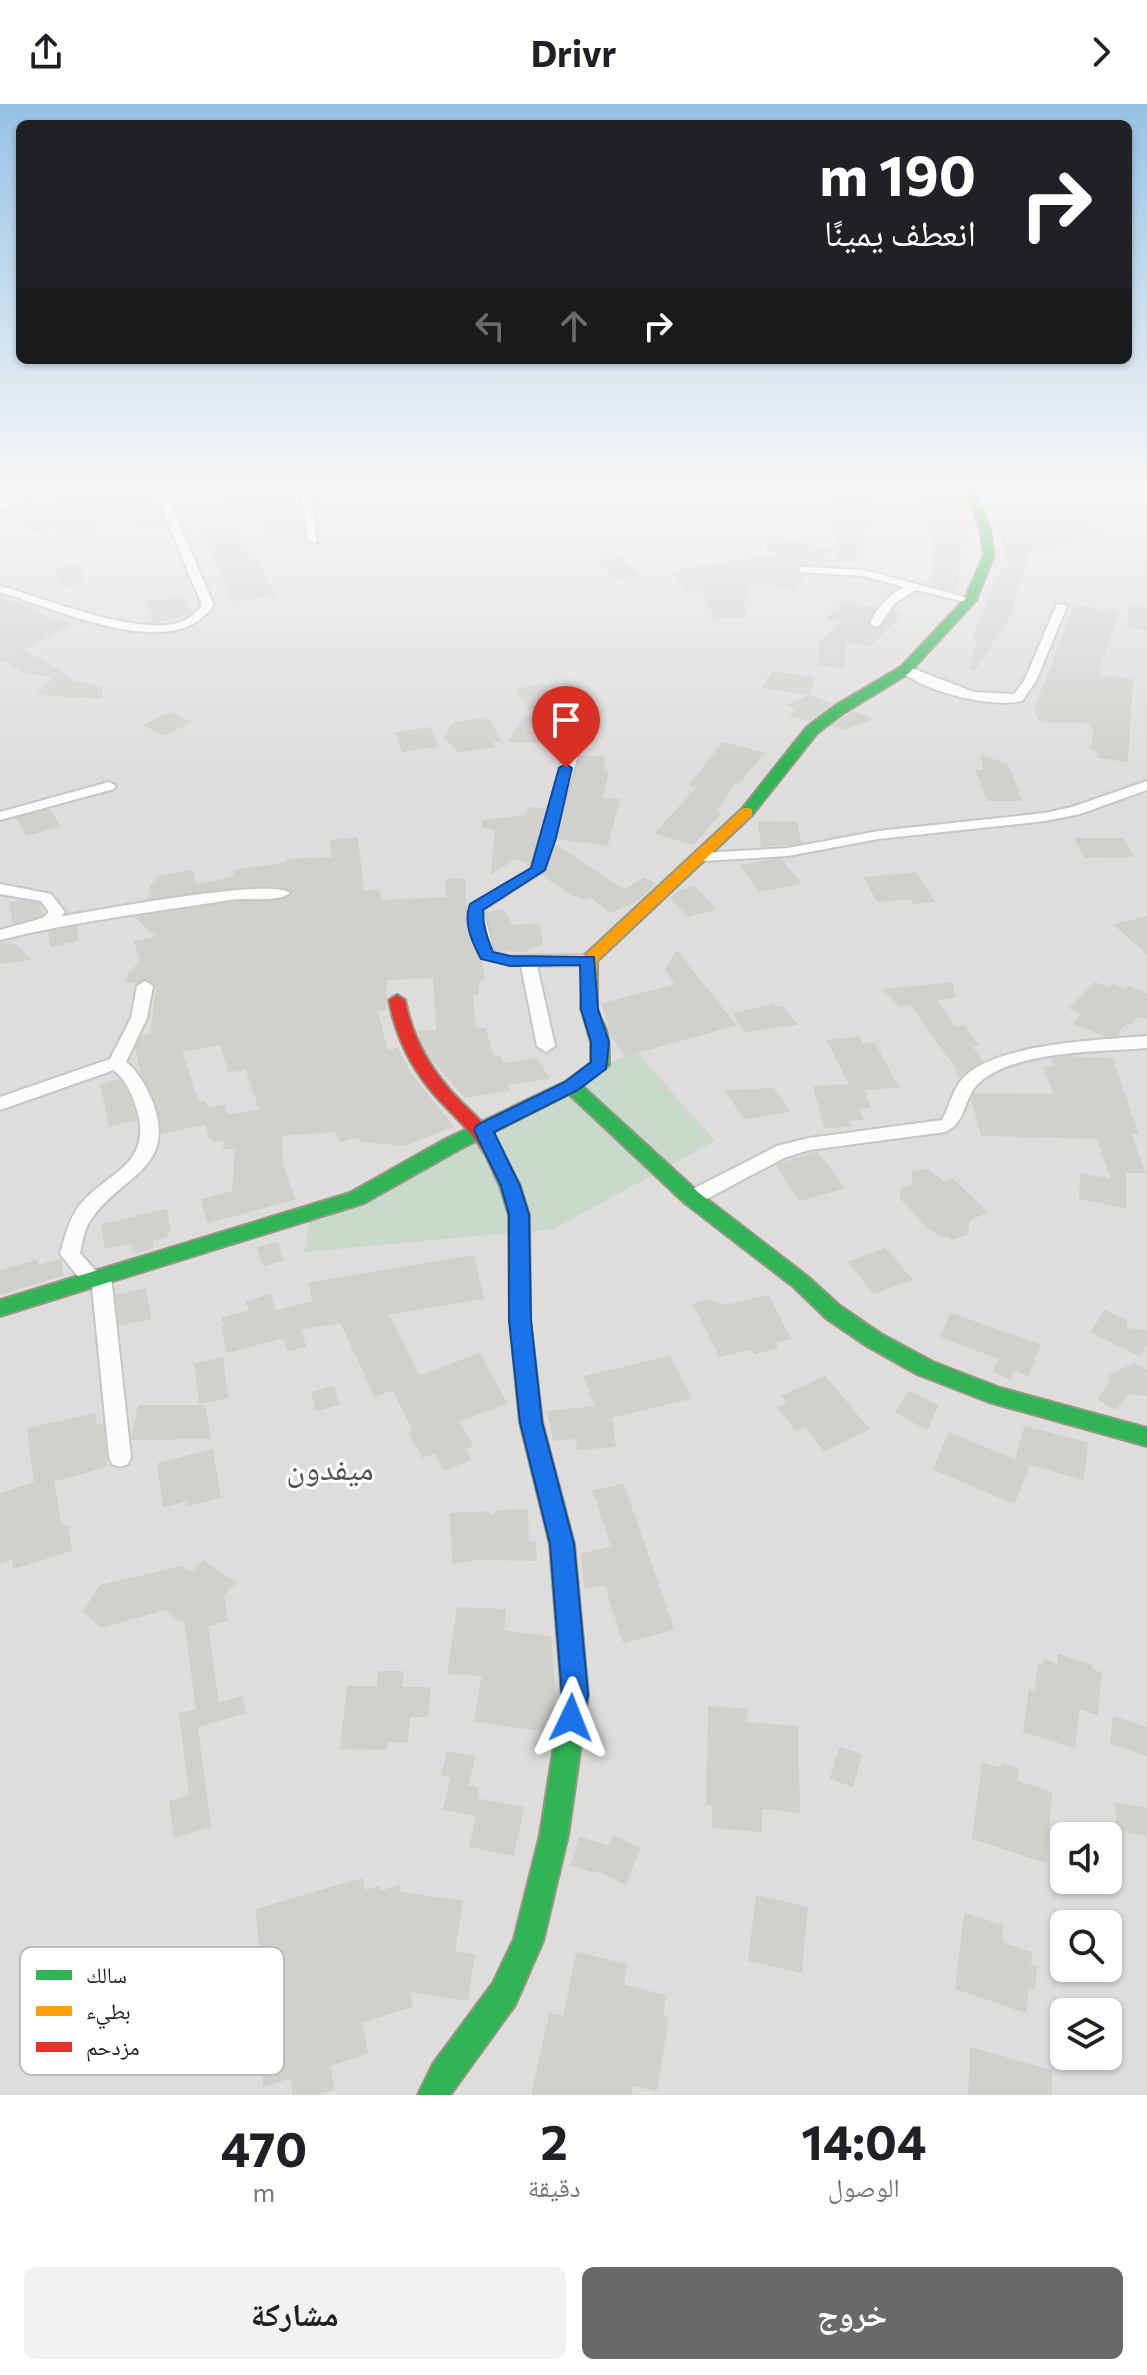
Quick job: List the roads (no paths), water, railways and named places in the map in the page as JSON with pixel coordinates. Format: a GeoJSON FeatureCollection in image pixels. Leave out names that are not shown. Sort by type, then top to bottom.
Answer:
{"type":"FeatureCollection","features":[{"type":"Feature","properties":{"kind":"street"},"geometry":{"type":"LineString","coordinates":[[0,589],[132,627],[166,628],[194,622],[207,608],[197,579]]}},
{"type":"Feature","properties":{"kind":"street"},"geometry":{"type":"LineString","coordinates":[[882,579],[970,600]]}},
{"type":"Feature","properties":{"kind":"street"},"geometry":{"type":"LineString","coordinates":[[578,731],[538,870],[475,908],[476,929],[487,955],[510,961],[589,960],[749,810],[812,730],[840,709],[905,670],[970,600],[979,579]]}},
{"type":"Feature","properties":{"kind":"street"},"geometry":{"type":"LineString","coordinates":[[876,623],[882,609],[896,594],[912,587]]}},
{"type":"Feature","properties":{"kind":"street"},"geometry":{"type":"LineString","coordinates":[[905,670],[947,689],[976,697],[1018,698],[1030,681],[1061,606]]}},
{"type":"Feature","properties":{"kind":"street"},"geometry":{"type":"LineString","coordinates":[[702,857],[788,852],[878,835],[1045,817],[1075,811],[1147,785]]}},
{"type":"Feature","properties":{"kind":"street"},"geometry":{"type":"LineString","coordinates":[[0,816],[109,786]]}},
{"type":"Feature","properties":{"kind":"street"},"geometry":{"type":"LineString","coordinates":[[0,889],[46,897],[57,912],[42,924]]}},
{"type":"Feature","properties":{"kind":"street"},"geometry":{"type":"LineString","coordinates":[[0,935],[42,924],[221,896],[282,893]]}},
{"type":"Feature","properties":{"kind":"street"},"geometry":{"type":"LineString","coordinates":[[0,1308],[357,1198],[571,1086],[600,1065],[600,1042],[589,1009],[589,960]]}},
{"type":"Feature","properties":{"kind":"street"},"geometry":{"type":"LineString","coordinates":[[528,961],[546,1046]]}},
{"type":"Feature","properties":{"kind":"street"},"geometry":{"type":"LineString","coordinates":[[0,1104],[117,1063],[139,1018],[145,986]]}},
{"type":"Feature","properties":{"kind":"street"},"geometry":{"type":"LineString","coordinates":[[397,1000],[410,1052],[455,1106],[483,1130],[510,1186],[519,1215],[520,1320],[529,1406],[562,1544],[575,1695],[554,1835],[528,1941],[504,1994],[444,2075],[434,2095]]}},
{"type":"Feature","properties":{"kind":"street"},"geometry":{"type":"LineString","coordinates":[[692,1198],[777,1153],[809,1144],[876,1137],[948,1124],[967,1083],[978,1073],[995,1066],[1036,1055],[1147,1042]]}},
{"type":"Feature","properties":{"kind":"street"},"geometry":{"type":"LineString","coordinates":[[117,1063],[129,1071],[140,1091],[150,1139],[146,1156],[99,1198],[79,1222],[70,1254],[96,1277],[120,1457]]}},
{"type":"Feature","properties":{"kind":"street"},"geometry":{"type":"LineString","coordinates":[[571,1086],[692,1198],[801,1282],[833,1312],[874,1340],[925,1368],[997,1396],[1147,1437]]}},
{"type":"Feature","properties":{"kind":"district","name":"ميفدون"},"geometry":{"type":"Point","coordinates":[330,1469]}}]}
